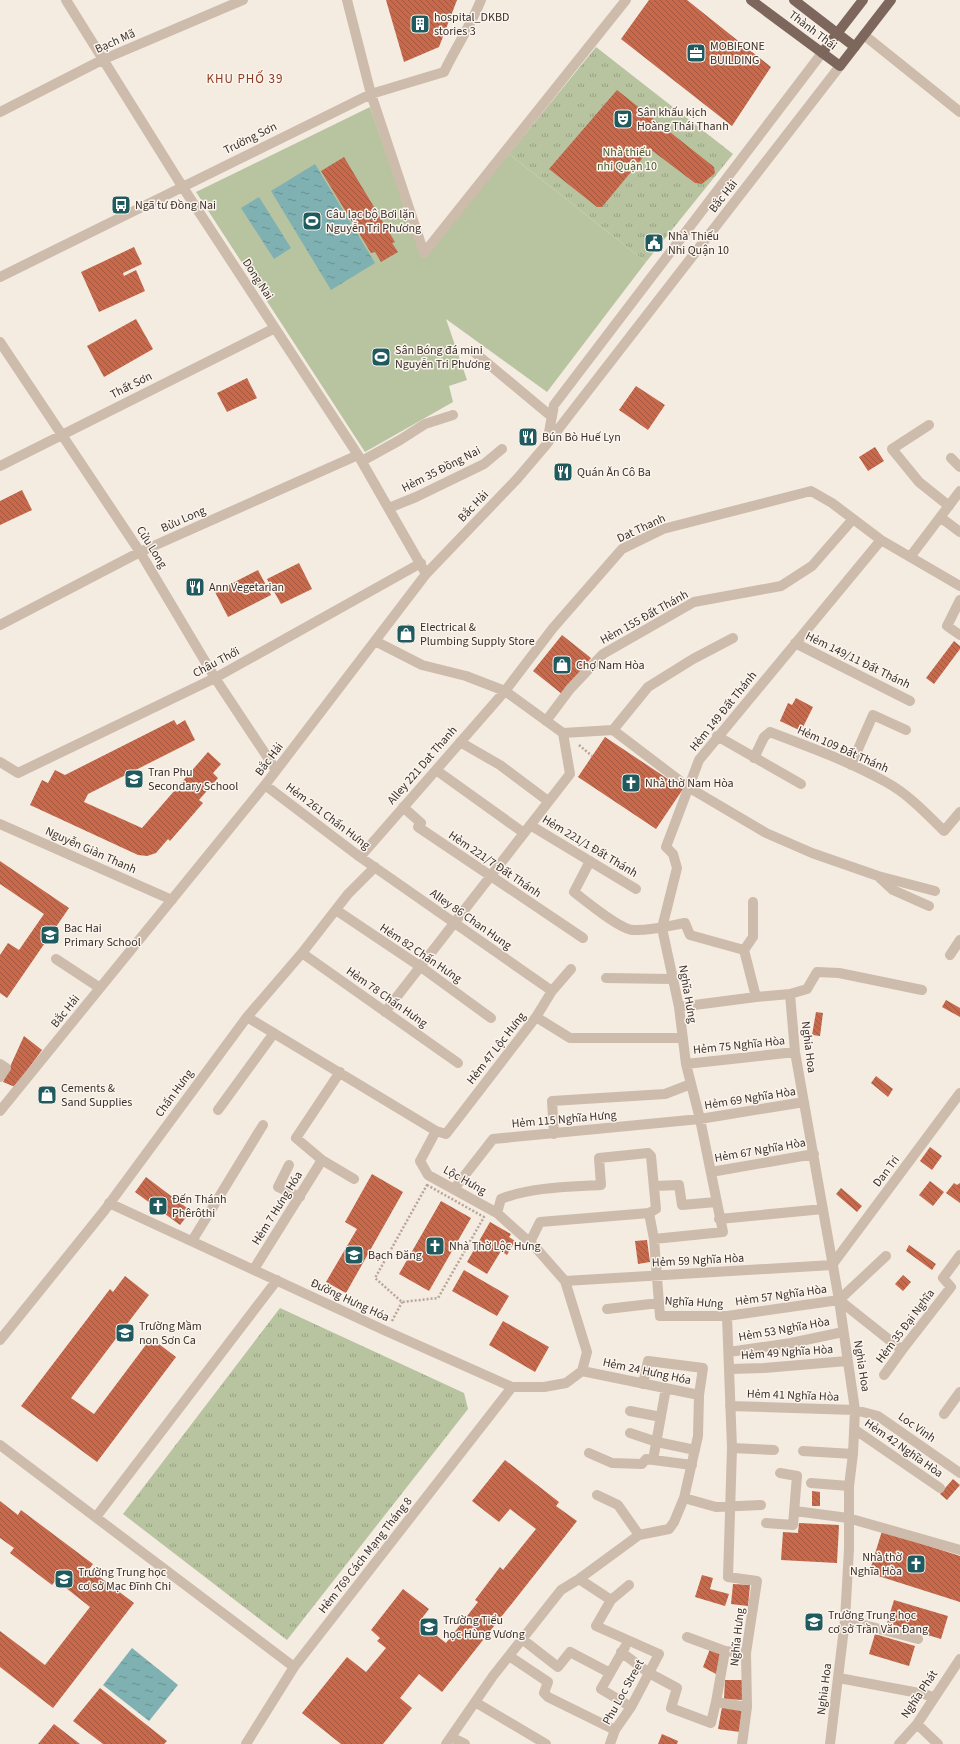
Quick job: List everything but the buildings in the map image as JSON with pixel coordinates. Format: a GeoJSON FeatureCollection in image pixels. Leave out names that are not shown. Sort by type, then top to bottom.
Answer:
{"type":"FeatureCollection","features":[{"type":"Feature","properties":{"kind":"main road","name":"Thành Thái"},"geometry":{"type":"LineString","coordinates":[[751,0],[840,66]]}},
{"type":"Feature","properties":{"kind":"main road","name":"Thành Thái"},"geometry":{"type":"LineString","coordinates":[[794,0],[855,47]]}},
{"type":"Feature","properties":{"kind":"main road","name":"Bắc Hải"},"geometry":{"type":"LineString","coordinates":[[822,53],[863,0]]}},
{"type":"Feature","properties":{"kind":"main road","name":"Bắc Hải"},"geometry":{"type":"LineString","coordinates":[[840,66],[891,0]]}},
{"type":"Feature","properties":{"kind":"street","name":"Dong Nai"},"geometry":{"type":"LineString","coordinates":[[66,0],[102,60],[182,186],[360,458],[426,574]]}},
{"type":"Feature","properties":{"kind":"street","name":"Bạch Mã"},"geometry":{"type":"LineString","coordinates":[[0,112],[102,60],[243,0]]}},
{"type":"Feature","properties":{"kind":"street"},"geometry":{"type":"LineString","coordinates":[[347,0],[371,94],[424,253],[626,0]]}},
{"type":"Feature","properties":{"kind":"street","name":"Trường Sơn"},"geometry":{"type":"LineString","coordinates":[[0,277],[371,94],[444,72],[481,0]]}},
{"type":"Feature","properties":{"kind":"street"},"geometry":{"type":"LineString","coordinates":[[864,35],[960,112]]}},
{"type":"Feature","properties":{"kind":"street","name":"Bắc Hải"},"geometry":{"type":"LineString","coordinates":[[546,445],[554,405],[822,53]]}},
{"type":"Feature","properties":{"kind":"street","name":"Bắc Hải"},"geometry":{"type":"LineString","coordinates":[[0,1111],[265,785],[426,574],[517,479],[546,445],[840,66]]}},
{"type":"Feature","properties":{"kind":"street","name":"Thất Sơn"},"geometry":{"type":"LineString","coordinates":[[0,466],[275,328]]}},
{"type":"Feature","properties":{"kind":"street","name":"Cửu Long"},"geometry":{"type":"LineString","coordinates":[[0,342],[140,552],[214,678],[276,770]]}},
{"type":"Feature","properties":{"kind":"street"},"geometry":{"type":"LineString","coordinates":[[474,352],[552,418]]}},
{"type":"Feature","properties":{"kind":"street","name":"Bửu Long"},"geometry":{"type":"LineString","coordinates":[[0,625],[140,552],[360,458],[400,440],[425,424],[453,415]]}},
{"type":"Feature","properties":{"kind":"street"},"geometry":{"type":"LineString","coordinates":[[929,425],[892,449],[919,482],[949,506]]}},
{"type":"Feature","properties":{"kind":"street","name":"Hẻm 35 Đồng Nai"},"geometry":{"type":"LineString","coordinates":[[389,508],[416,497],[484,464],[502,449]]}},
{"type":"Feature","properties":{"kind":"street"},"geometry":{"type":"LineString","coordinates":[[951,458],[960,467]]}},
{"type":"Feature","properties":{"kind":"street","name":"Dat Thanh"},"geometry":{"type":"LineString","coordinates":[[505,691],[553,628],[622,549],[663,529],[810,491],[832,504],[881,540],[960,586]]}},
{"type":"Feature","properties":{"kind":"street"},"geometry":{"type":"LineString","coordinates":[[910,557],[960,491]]}},
{"type":"Feature","properties":{"kind":"street"},"geometry":{"type":"LineString","coordinates":[[940,517],[960,532]]}},
{"type":"Feature","properties":{"kind":"street","name":"Hẻm 155 Đất Thánh"},"geometry":{"type":"LineString","coordinates":[[546,721],[570,689],[603,654],[694,602],[781,586],[812,566],[853,519]]}},
{"type":"Feature","properties":{"kind":"street","name":"Hẻm 149 Đất Thánh"},"geometry":{"type":"LineString","coordinates":[[662,928],[677,868],[674,854],[666,847],[699,760],[717,736],[881,540]]}},
{"type":"Feature","properties":{"kind":"street","name":"Châu Thới"},"geometry":{"type":"LineString","coordinates":[[0,762],[18,773],[214,678],[421,563]]}},
{"type":"Feature","properties":{"kind":"street"},"geometry":{"type":"LineString","coordinates":[[960,600],[947,626],[960,635]]}},
{"type":"Feature","properties":{"kind":"street"},"geometry":{"type":"LineString","coordinates":[[613,730],[648,687],[693,659],[733,638]]}},
{"type":"Feature","properties":{"kind":"street"},"geometry":{"type":"LineString","coordinates":[[376,641],[422,665],[466,676],[505,691],[563,733],[613,730],[688,787],[766,833],[812,853],[878,876],[935,891]]}},
{"type":"Feature","properties":{"kind":"street","name":"Hẻm 149/11 Đất Thánh"},"geometry":{"type":"LineString","coordinates":[[795,643],[910,701]]}},
{"type":"Feature","properties":{"kind":"street","name":"Alley 221 Dat Thanh"},"geometry":{"type":"LineString","coordinates":[[360,857],[505,691]]}},
{"type":"Feature","properties":{"kind":"street"},"geometry":{"type":"LineString","coordinates":[[851,765],[873,715],[906,730]]}},
{"type":"Feature","properties":{"kind":"street","name":"Hẻm 109 Đất Thánh"},"geometry":{"type":"LineString","coordinates":[[754,758],[764,737],[770,732],[851,765],[887,782],[919,805],[944,831],[960,812]]}},
{"type":"Feature","properties":{"kind":"street"},"geometry":{"type":"LineString","coordinates":[[385,1012],[570,774],[563,733]]}},
{"type":"Feature","properties":{"kind":"street"},"geometry":{"type":"LineString","coordinates":[[717,736],[801,784]]}},
{"type":"Feature","properties":{"kind":"street","name":"Hẻm 221/1 Đất Thánh"},"geometry":{"type":"LineString","coordinates":[[460,742],[500,765],[548,801]]}},
{"type":"Feature","properties":{"kind":"street","name":"Hẻm 221/1 Đất Thánh"},"geometry":{"type":"LineString","coordinates":[[436,770],[527,829],[590,861],[636,889]]}},
{"type":"Feature","properties":{"kind":"street","name":"Hẻm 261 Chấn Hưng"},"geometry":{"type":"LineString","coordinates":[[265,785],[375,867]]}},
{"type":"Feature","properties":{"kind":"street","name":"Hẻm 221/7 Đất Thánh"},"geometry":{"type":"LineString","coordinates":[[403,807],[422,823],[418,827],[490,877],[583,938]]}},
{"type":"Feature","properties":{"kind":"street","name":"Nguyễn Giàn Thanh"},"geometry":{"type":"LineString","coordinates":[[0,824],[172,900]]}},
{"type":"Feature","properties":{"kind":"street"},"geometry":{"type":"LineString","coordinates":[[590,861],[574,892],[614,921],[632,930],[662,928],[685,923],[690,935],[744,950]]}},
{"type":"Feature","properties":{"kind":"street","name":"Chấn Hưng"},"geometry":{"type":"LineString","coordinates":[[0,1340],[109,1203],[247,1017],[302,953],[348,894],[375,867]]}},
{"type":"Feature","properties":{"kind":"street","name":"Alley 86 Chan Hung"},"geometry":{"type":"LineString","coordinates":[[375,867],[454,924],[552,991]]}},
{"type":"Feature","properties":{"kind":"street"},"geometry":{"type":"LineString","coordinates":[[878,876],[893,890],[929,906]]}},
{"type":"Feature","properties":{"kind":"street"},"geometry":{"type":"LineString","coordinates":[[753,902],[753,937],[744,950],[756,997]]}},
{"type":"Feature","properties":{"kind":"street","name":"Hẻm 82 Chấn Hưng"},"geometry":{"type":"LineString","coordinates":[[336,910],[421,967],[491,1018]]}},
{"type":"Feature","properties":{"kind":"street","name":"Nghĩa Hưng"},"geometry":{"type":"LineString","coordinates":[[662,928],[679,1007],[690,1084],[700,1119],[719,1219],[723,1232],[654,1239],[660,1316],[727,1316],[732,1448],[728,1577],[757,1581],[746,1654],[746,1707],[742,1744]]}},
{"type":"Feature","properties":{"kind":"street"},"geometry":{"type":"LineString","coordinates":[[950,955],[960,940]]}},
{"type":"Feature","properties":{"kind":"street","name":"Hẻm 78 Chấn Hưng"},"geometry":{"type":"LineString","coordinates":[[302,953],[458,1063]]}},
{"type":"Feature","properties":{"kind":"street"},"geometry":{"type":"LineString","coordinates":[[56,960],[100,988]]}},
{"type":"Feature","properties":{"kind":"street","name":"Hẻm 47 Lộc Hưng"},"geometry":{"type":"LineString","coordinates":[[436,1131],[446,1134],[536,1016],[552,991],[571,969]]}},
{"type":"Feature","properties":{"kind":"street"},"geometry":{"type":"LineString","coordinates":[[679,1007],[790,994],[807,989],[817,972],[839,973],[922,990]]}},
{"type":"Feature","properties":{"kind":"street"},"geometry":{"type":"LineString","coordinates":[[606,978],[672,978]]}},
{"type":"Feature","properties":{"kind":"street","name":"Nghia Hoa"},"geometry":{"type":"LineString","coordinates":[[790,994],[795,1052],[839,1300],[847,1361],[854,1392],[855,1410],[853,1454],[849,1486],[849,1549],[845,1620],[830,1744]]}},
{"type":"Feature","properties":{"kind":"street"},"geometry":{"type":"LineString","coordinates":[[536,1016],[570,1038],[683,1038]]}},
{"type":"Feature","properties":{"kind":"street"},"geometry":{"type":"LineString","coordinates":[[247,1017],[436,1131]]}},
{"type":"Feature","properties":{"kind":"street"},"geometry":{"type":"LineString","coordinates":[[218,1110],[274,1033]]}},
{"type":"Feature","properties":{"kind":"street","name":"Hẻm 75 Nghĩa Hòa"},"geometry":{"type":"LineString","coordinates":[[686,1064],[795,1052]]}},
{"type":"Feature","properties":{"kind":"street"},"geometry":{"type":"LineString","coordinates":[[0,1064],[6,1068],[0,1078]]}},
{"type":"Feature","properties":{"kind":"street"},"geometry":{"type":"LineString","coordinates":[[340,1072],[296,1138],[322,1160],[354,1179]]}},
{"type":"Feature","properties":{"kind":"street"},"geometry":{"type":"LineString","coordinates":[[554,1134],[552,1101],[665,1094],[690,1084]]}},
{"type":"Feature","properties":{"kind":"street","name":"Dan Tri"},"geometry":{"type":"LineString","coordinates":[[832,1265],[959,1097]]}},
{"type":"Feature","properties":{"kind":"street","name":"Hẻm 69 Nghĩa Hòa"},"geometry":{"type":"LineString","coordinates":[[700,1119],[804,1102]]}},
{"type":"Feature","properties":{"kind":"street","name":"Hẻm 115 Nghĩa Hưng"},"geometry":{"type":"LineString","coordinates":[[454,1189],[493,1139],[700,1119]]}},
{"type":"Feature","properties":{"kind":"street"},"geometry":{"type":"LineString","coordinates":[[192,1241],[263,1125]]}},
{"type":"Feature","properties":{"kind":"street","name":"Lộc Hưng"},"geometry":{"type":"LineString","coordinates":[[436,1131],[420,1162],[428,1175],[497,1213],[530,1242],[565,1281],[587,1352],[582,1371]]}},
{"type":"Feature","properties":{"kind":"street"},"geometry":{"type":"LineString","coordinates":[[497,1213],[500,1199],[508,1196],[531,1191],[601,1185],[599,1158],[648,1153],[651,1156],[656,1209],[649,1213],[540,1222],[530,1242]]}},
{"type":"Feature","properties":{"kind":"street","name":"Hẻm 67 Nghĩa Hòa"},"geometry":{"type":"LineString","coordinates":[[711,1172],[814,1154]]}},
{"type":"Feature","properties":{"kind":"street","name":"Hẻm 7 Hưng Hóa"},"geometry":{"type":"LineString","coordinates":[[254,1269],[322,1160]]}},
{"type":"Feature","properties":{"kind":"street"},"geometry":{"type":"LineString","coordinates":[[289,1165],[278,1187],[300,1197]]}},
{"type":"Feature","properties":{"kind":"street"},"geometry":{"type":"LineString","coordinates":[[655,1186],[679,1185],[682,1205],[716,1202]]}},
{"type":"Feature","properties":{"kind":"street","name":"Đường Hưng Hóa"},"geometry":{"type":"LineString","coordinates":[[109,1203],[278,1280],[386,1332],[512,1388],[544,1387],[566,1383],[582,1371]]}},
{"type":"Feature","properties":{"kind":"street"},"geometry":{"type":"LineString","coordinates":[[719,1219],[823,1209]]}},
{"type":"Feature","properties":{"kind":"street"},"geometry":{"type":"LineString","coordinates":[[649,1213],[654,1239]]}},
{"type":"Feature","properties":{"kind":"street","name":"Hẻm 35 Đại Nghĩa"},"geometry":{"type":"LineString","coordinates":[[884,1375],[951,1287],[943,1278],[960,1255]]}},
{"type":"Feature","properties":{"kind":"street"},"geometry":{"type":"LineString","coordinates":[[886,1256],[839,1300],[902,1350]]}},
{"type":"Feature","properties":{"kind":"street","name":"Hẻm 59 Nghĩa Hòa"},"geometry":{"type":"LineString","coordinates":[[565,1281],[832,1265]]}},
{"type":"Feature","properties":{"kind":"street"},"geometry":{"type":"LineString","coordinates":[[96,1518],[278,1280]]}},
{"type":"Feature","properties":{"kind":"street","name":"Hẻm 57 Nghĩa Hòa"},"geometry":{"type":"LineString","coordinates":[[727,1316],[839,1300]]}},
{"type":"Feature","properties":{"kind":"street"},"geometry":{"type":"LineString","coordinates":[[607,1309],[659,1303]]}},
{"type":"Feature","properties":{"kind":"street","name":"Hẻm 53 Nghĩa Hòa"},"geometry":{"type":"LineString","coordinates":[[729,1352],[791,1343],[843,1332]]}},
{"type":"Feature","properties":{"kind":"street"},"geometry":{"type":"LineString","coordinates":[[644,1384],[648,1361],[703,1368],[699,1395]]}},
{"type":"Feature","properties":{"kind":"street","name":"Hẻm 49 Nghĩa Hòa"},"geometry":{"type":"LineString","coordinates":[[730,1369],[764,1368],[847,1361]]}},
{"type":"Feature","properties":{"kind":"street","name":"Hẻm 24 Hưng Hóa"},"geometry":{"type":"LineString","coordinates":[[582,1371],[699,1395],[698,1436],[684,1498],[674,1522],[669,1529],[639,1535]]}},
{"type":"Feature","properties":{"kind":"street","name":"Hẻm 769 Cách Mạng Tháng 8"},"geometry":{"type":"LineString","coordinates":[[246,1744],[294,1667],[512,1388]]}},
{"type":"Feature","properties":{"kind":"street"},"geometry":{"type":"LineString","coordinates":[[653,1460],[666,1388]]}},
{"type":"Feature","properties":{"kind":"street"},"geometry":{"type":"LineString","coordinates":[[944,1414],[960,1392]]}},
{"type":"Feature","properties":{"kind":"street","name":"Hẻm 41 Nghĩa Hòa"},"geometry":{"type":"LineString","coordinates":[[730,1406],[855,1410]]}},
{"type":"Feature","properties":{"kind":"street","name":"Loc Vinh"},"geometry":{"type":"LineString","coordinates":[[855,1410],[878,1416],[960,1473]]}},
{"type":"Feature","properties":{"kind":"street"},"geometry":{"type":"LineString","coordinates":[[630,1411],[661,1417]]}},
{"type":"Feature","properties":{"kind":"street","name":"Hẻm 42 Nghĩa Hòa"},"geometry":{"type":"LineString","coordinates":[[854,1429],[940,1488]]}},
{"type":"Feature","properties":{"kind":"street"},"geometry":{"type":"LineString","coordinates":[[630,1433],[657,1442],[695,1450]]}},
{"type":"Feature","properties":{"kind":"street"},"geometry":{"type":"LineString","coordinates":[[0,1445],[294,1667]]}},
{"type":"Feature","properties":{"kind":"street"},"geometry":{"type":"LineString","coordinates":[[732,1448],[774,1450]]}},
{"type":"Feature","properties":{"kind":"street"},"geometry":{"type":"LineString","coordinates":[[804,1451],[853,1454]]}},
{"type":"Feature","properties":{"kind":"street"},"geometry":{"type":"LineString","coordinates":[[589,1454],[612,1463],[642,1464],[646,1460],[653,1460],[692,1465]]}},
{"type":"Feature","properties":{"kind":"street"},"geometry":{"type":"LineString","coordinates":[[766,1523],[793,1525],[797,1476],[780,1473]]}},
{"type":"Feature","properties":{"kind":"street"},"geometry":{"type":"LineString","coordinates":[[811,1483],[849,1486]]}},
{"type":"Feature","properties":{"kind":"street"},"geometry":{"type":"LineString","coordinates":[[465,1744],[449,1740],[509,1656],[561,1590],[579,1579],[639,1535],[618,1505],[597,1496]]}},
{"type":"Feature","properties":{"kind":"street"},"geometry":{"type":"LineString","coordinates":[[684,1498],[716,1508],[761,1505]]}},
{"type":"Feature","properties":{"kind":"street"},"geometry":{"type":"LineString","coordinates":[[795,1511],[848,1518],[960,1550]]}},
{"type":"Feature","properties":{"kind":"street"},"geometry":{"type":"LineString","coordinates":[[579,1579],[611,1600]]}},
{"type":"Feature","properties":{"kind":"street"},"geometry":{"type":"LineString","coordinates":[[629,1585],[611,1600],[596,1626],[628,1641],[601,1689],[631,1707]]}},
{"type":"Feature","properties":{"kind":"street"},"geometry":{"type":"LineString","coordinates":[[845,1620],[918,1639]]}},
{"type":"Feature","properties":{"kind":"street"},"geometry":{"type":"LineString","coordinates":[[687,1637],[725,1651],[746,1654]]}},
{"type":"Feature","properties":{"kind":"street"},"geometry":{"type":"LineString","coordinates":[[522,1639],[558,1666],[570,1652],[610,1673]]}},
{"type":"Feature","properties":{"kind":"street","name":"Phu Loc Street"},"geometry":{"type":"LineString","coordinates":[[610,1744],[615,1730],[631,1707],[659,1654],[628,1641]]}},
{"type":"Feature","properties":{"kind":"street"},"geometry":{"type":"LineString","coordinates":[[621,1652],[649,1673],[677,1688],[671,1708],[711,1723],[725,1651]]}},
{"type":"Feature","properties":{"kind":"street"},"geometry":{"type":"LineString","coordinates":[[509,1656],[548,1682],[544,1693],[548,1697],[615,1730]]}},
{"type":"Feature","properties":{"kind":"street","name":"Nghĩa Phát"},"geometry":{"type":"LineString","coordinates":[[899,1744],[916,1724],[960,1659]]}},
{"type":"Feature","properties":{"kind":"street"},"geometry":{"type":"LineString","coordinates":[[839,1678],[933,1697]]}},
{"type":"Feature","properties":{"kind":"street"},"geometry":{"type":"LineString","coordinates":[[475,1702],[546,1744]]}},
{"type":"Feature","properties":{"kind":"street"},"geometry":{"type":"LineString","coordinates":[[716,1702],[746,1707]]}},
{"type":"Feature","properties":{"kind":"street"},"geometry":{"type":"LineString","coordinates":[[916,1724],[938,1744]]}},
{"type":"Feature","properties":{"kind":"path"},"geometry":{"type":"LineString","coordinates":[[427,1185],[484,1217],[438,1298],[402,1302],[375,1278],[427,1185]]}},
{"type":"Feature","properties":{"kind":"path"},"geometry":{"type":"LineString","coordinates":[[386,1332],[402,1302]]}},
{"type":"Feature","properties":{"kind":"green space","name":"Nhà thiếu nhi Quận 10"},"geometry":{"type":"Polygon","coordinates":[[[596,47],[733,154],[646,262],[509,154],[596,47]]]}},
{"type":"Feature","properties":{"kind":"green space"},"geometry":{"type":"Polygon","coordinates":[[[370,107],[422,257],[509,154],[646,262],[547,392],[446,319],[467,380],[449,386],[453,402],[365,452],[196,192],[370,107]]]}},
{"type":"Feature","properties":{"kind":"green space"},"geometry":{"type":"Polygon","coordinates":[[[280,1308],[464,1393],[468,1409],[287,1640],[123,1514],[280,1308]]]}},
{"type":"Feature","properties":{"kind":"water"},"geometry":{"type":"Polygon","coordinates":[[[315,164],[375,263],[331,290],[271,191],[315,164]]]}},
{"type":"Feature","properties":{"kind":"water"},"geometry":{"type":"Polygon","coordinates":[[[259,197],[291,248],[274,259],[241,208],[259,197]]]}},
{"type":"Feature","properties":{"kind":"water"},"geometry":{"type":"Polygon","coordinates":[[[132,1648],[178,1685],[149,1721],[103,1685],[132,1648]]]}},
{"type":"Feature","properties":{"kind":"place","name":"hospital_DKBD stories 3"},"geometry":{"type":"Point","coordinates":[420,24]}},
{"type":"Feature","properties":{"kind":"place","name":"MOBIFONE BUILDING"},"geometry":{"type":"Point","coordinates":[696,53]}},
{"type":"Feature","properties":{"kind":"place","name":"Sân khấu kịch Hoàng Thái Thanh"},"geometry":{"type":"Point","coordinates":[623,119]}},
{"type":"Feature","properties":{"kind":"place","name":"Ngã tư Đồng Nai"},"geometry":{"type":"Point","coordinates":[121,205]}},
{"type":"Feature","properties":{"kind":"place","name":"Câu lạc bộ Bơi lặn Nguyễn Tri Phương"},"geometry":{"type":"Point","coordinates":[312,221]}},
{"type":"Feature","properties":{"kind":"place","name":"Nhà Thiếu Nhi Quận 10"},"geometry":{"type":"Point","coordinates":[654,243]}},
{"type":"Feature","properties":{"kind":"place","name":"Sân Bóng đá mini Nguyễn Tri Phương"},"geometry":{"type":"Point","coordinates":[381,357]}},
{"type":"Feature","properties":{"kind":"place","name":"Bún Bò Huế Lyn"},"geometry":{"type":"Point","coordinates":[528,437]}},
{"type":"Feature","properties":{"kind":"place","name":"Quán Ăn Cô Ba"},"geometry":{"type":"Point","coordinates":[563,472]}},
{"type":"Feature","properties":{"kind":"place","name":"Ann Vegetarian"},"geometry":{"type":"Point","coordinates":[195,587]}},
{"type":"Feature","properties":{"kind":"place","name":"Electrical & Plumbing Supply Store"},"geometry":{"type":"Point","coordinates":[406,634]}},
{"type":"Feature","properties":{"kind":"place","name":"Chợ Nam Hòa"},"geometry":{"type":"Point","coordinates":[562,665]}},
{"type":"Feature","properties":{"kind":"place","name":"Tran Phu Secondary School"},"geometry":{"type":"Point","coordinates":[134,779]}},
{"type":"Feature","properties":{"kind":"place","name":"Nhà thờ Nam Hòa"},"geometry":{"type":"Point","coordinates":[631,783]}},
{"type":"Feature","properties":{"kind":"place","name":"Bac Hai Primary School"},"geometry":{"type":"Point","coordinates":[50,935]}},
{"type":"Feature","properties":{"kind":"place","name":"Cements & Sand Supplies"},"geometry":{"type":"Point","coordinates":[47,1095]}},
{"type":"Feature","properties":{"kind":"place","name":"Đến Thánh Phêrôthi"},"geometry":{"type":"Point","coordinates":[158,1206]}},
{"type":"Feature","properties":{"kind":"place","name":"Nhà Thờ Lộc Hưng"},"geometry":{"type":"Point","coordinates":[435,1246]}},
{"type":"Feature","properties":{"kind":"place","name":"Bạch Đăng"},"geometry":{"type":"Point","coordinates":[354,1255]}},
{"type":"Feature","properties":{"kind":"place","name":"Trường Mầm non Sơn Ca"},"geometry":{"type":"Point","coordinates":[125,1333]}},
{"type":"Feature","properties":{"kind":"place","name":"Nhà thờ Nghĩa Hòa"},"geometry":{"type":"Point","coordinates":[916,1564]}},
{"type":"Feature","properties":{"kind":"place","name":"Trường Trung học cơ sở Mạc Đĩnh Chi"},"geometry":{"type":"Point","coordinates":[64,1579]}},
{"type":"Feature","properties":{"kind":"place","name":"Trường Trung học cơ sở Trần Văn Đang"},"geometry":{"type":"Point","coordinates":[814,1622]}},
{"type":"Feature","properties":{"kind":"place","name":"Trường Tiểu học Hùng Vương"},"geometry":{"type":"Point","coordinates":[429,1627]}},
{"type":"Feature","properties":{"kind":"district","name":"KHU PHỐ 39"},"geometry":{"type":"Point","coordinates":[245,78]}}]}
